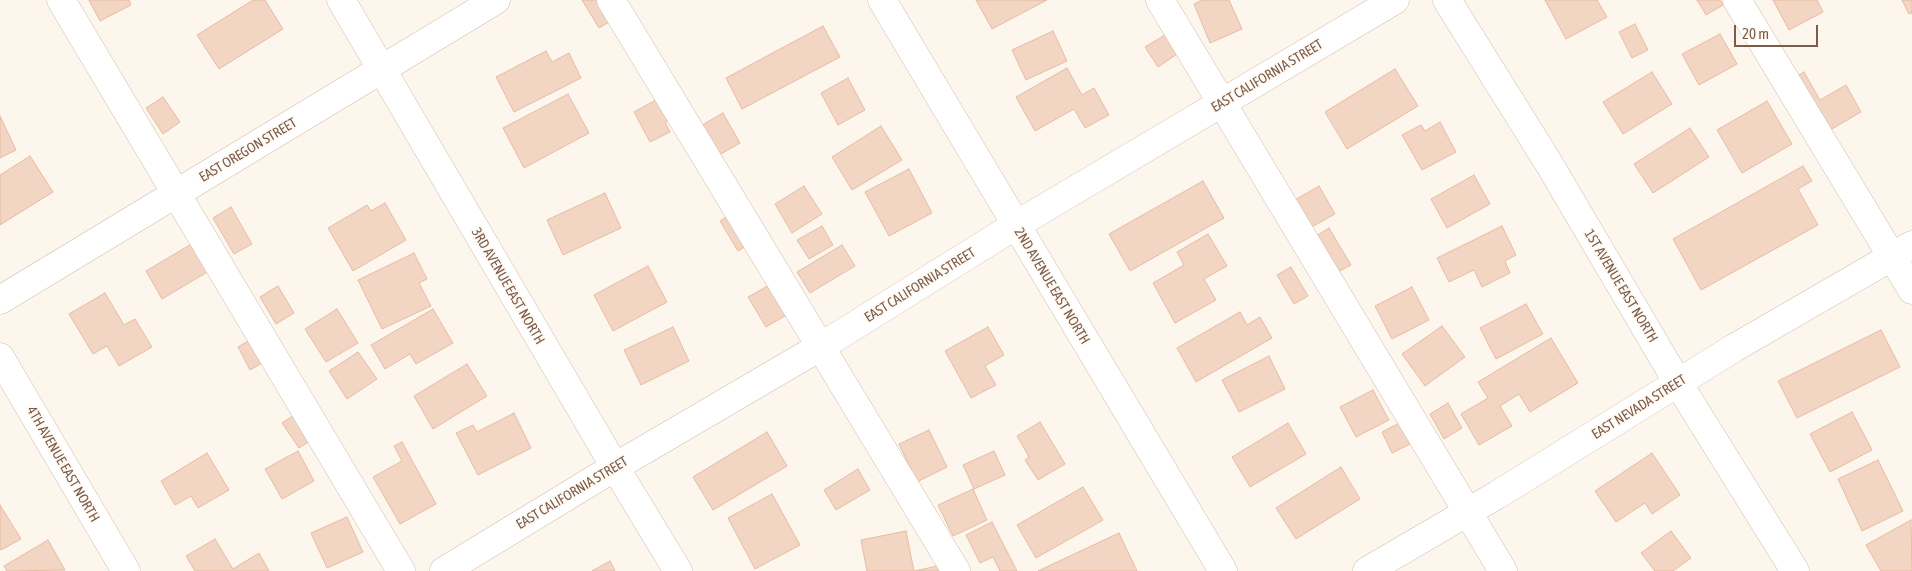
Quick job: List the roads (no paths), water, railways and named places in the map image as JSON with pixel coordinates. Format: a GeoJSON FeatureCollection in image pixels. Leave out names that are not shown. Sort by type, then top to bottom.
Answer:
{"type":"FeatureCollection","features":[{"type":"Feature","properties":{"kind":"street"},"geometry":{"type":"LineString","coordinates":[[61,0],[401,571]]}},
{"type":"Feature","properties":{"kind":"street","name":"3RD AVENUE EAST NORTH"},"geometry":{"type":"LineString","coordinates":[[341,0],[678,571]]}},
{"type":"Feature","properties":{"kind":"street","name":"EAST OREGON STREET"},"geometry":{"type":"LineString","coordinates":[[0,300],[496,0]]}},
{"type":"Feature","properties":{"kind":"street"},"geometry":{"type":"LineString","coordinates":[[611,0],[956,571]]}},
{"type":"Feature","properties":{"kind":"street","name":"2ND AVENUE EAST NORTH"},"geometry":{"type":"LineString","coordinates":[[882,0],[1223,571]]}},
{"type":"Feature","properties":{"kind":"street"},"geometry":{"type":"LineString","coordinates":[[1160,0],[1503,571]]}},
{"type":"Feature","properties":{"kind":"street","name":"EAST CALIFORNIA STREET"},"geometry":{"type":"LineString","coordinates":[[444,571],[615,467],[820,347],[1016,226],[1396,0]]}},
{"type":"Feature","properties":{"kind":"street","name":"1ST AVENUE EAST NORTH"},"geometry":{"type":"LineString","coordinates":[[1448,0],[1548,162],[1678,383],[1796,571]]}},
{"type":"Feature","properties":{"kind":"street"},"geometry":{"type":"LineString","coordinates":[[1737,0],[1902,251],[1912,290]]}},
{"type":"Feature","properties":{"kind":"street","name":"EAST NEVADA STREET"},"geometry":{"type":"LineString","coordinates":[[1367,571],[1468,512],[1734,348],[1902,251]]}},
{"type":"Feature","properties":{"kind":"street","name":"4TH AVENUE EAST NORTH"},"geometry":{"type":"LineString","coordinates":[[0,358],[126,571]]}}]}
